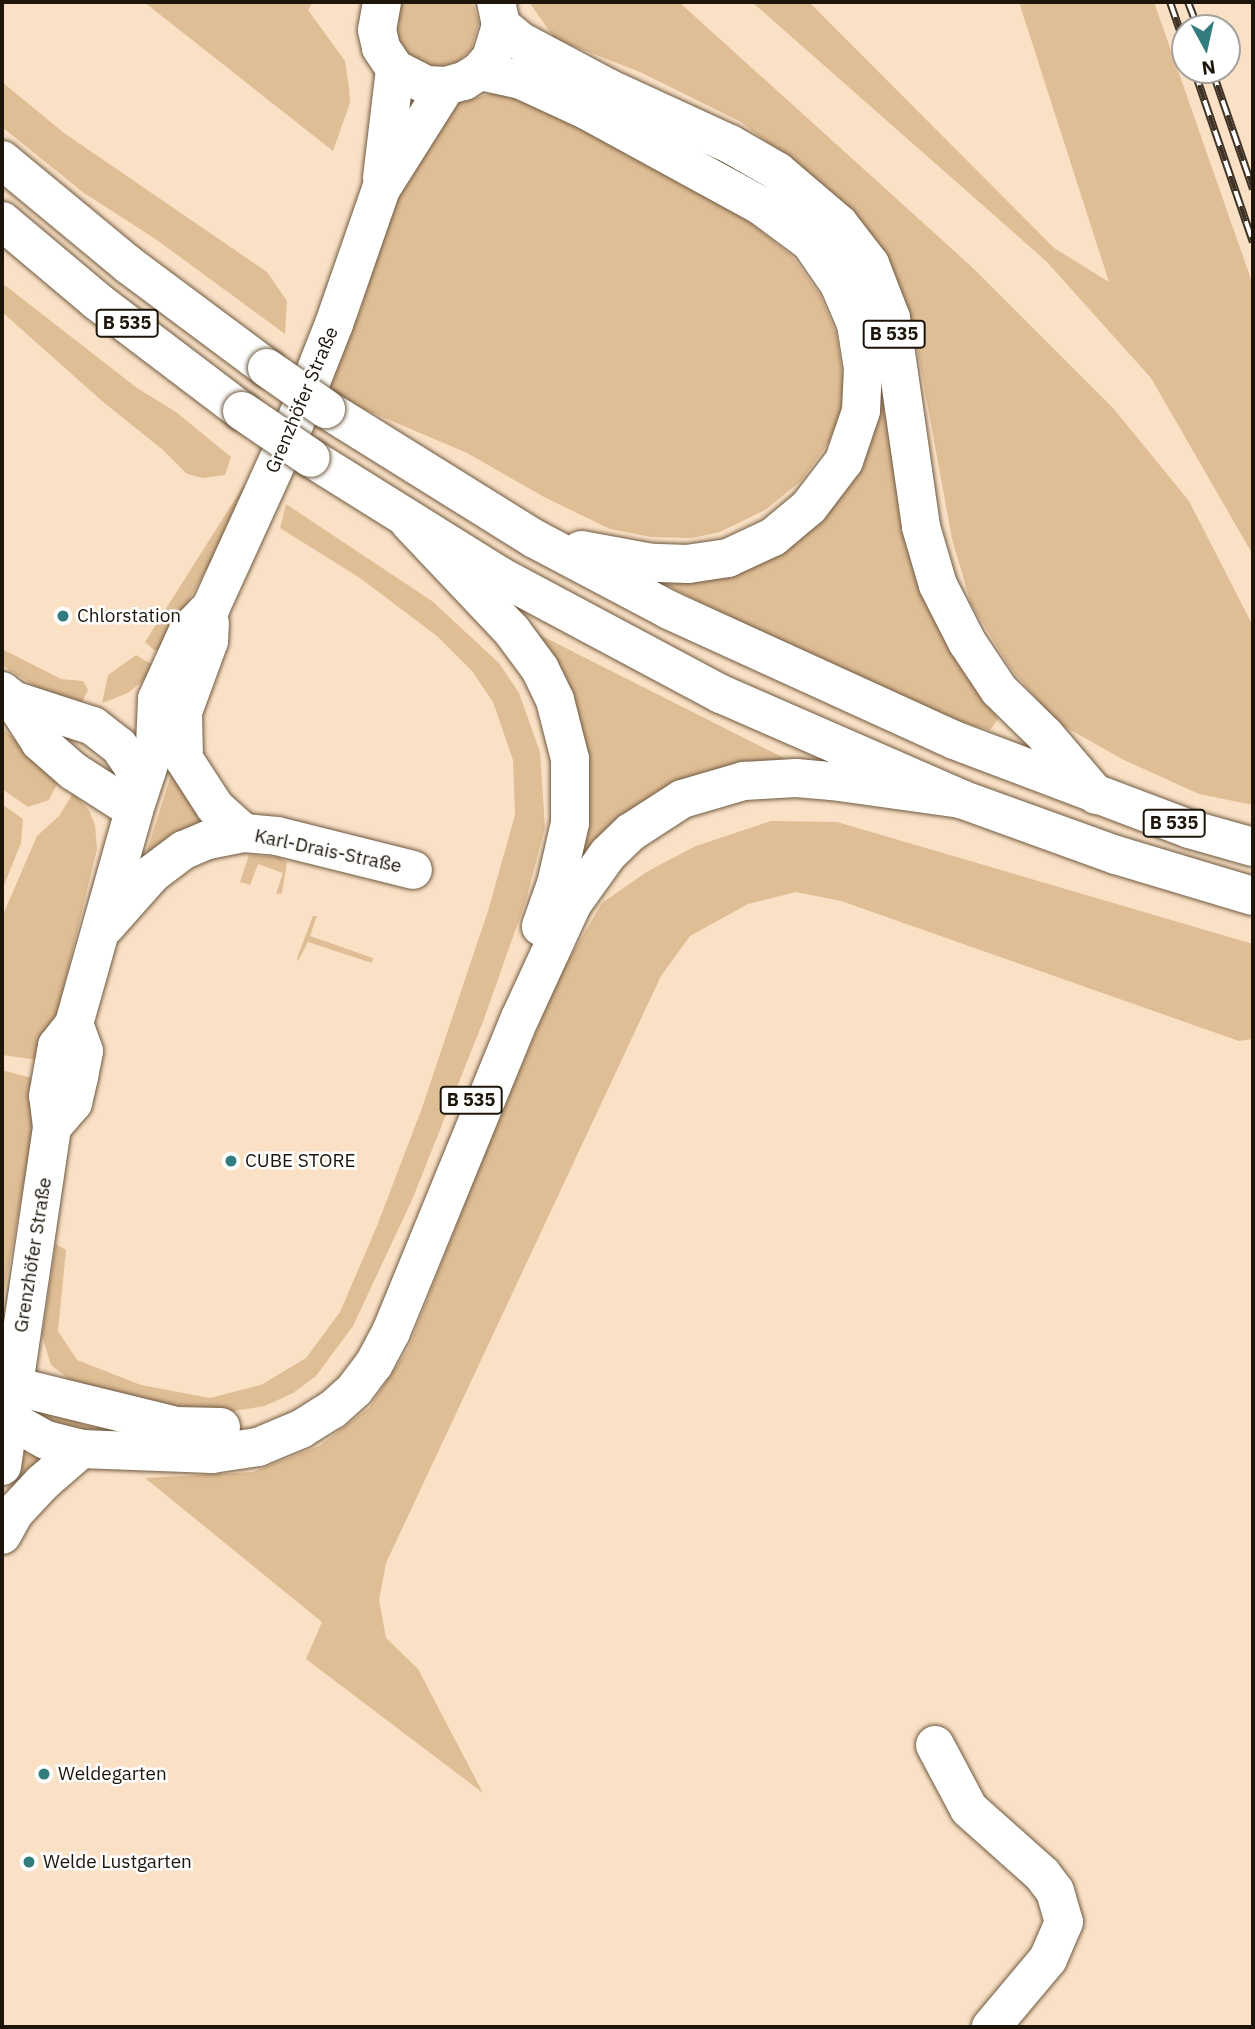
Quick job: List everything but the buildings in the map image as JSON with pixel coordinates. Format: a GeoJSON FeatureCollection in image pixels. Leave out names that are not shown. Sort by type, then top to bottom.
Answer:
{"type":"FeatureCollection","features":[{"type":"Feature","properties":{"kind":"main road"},"geometry":{"type":"LineString","coordinates":[[348,2],[379,16],[381,48],[395,69],[425,85],[446,86],[464,81],[480,71],[495,50],[498,13]]}},
{"type":"Feature","properties":{"kind":"main road","name":"B 535"},"geometry":{"type":"LineString","coordinates":[[498,13],[520,41],[608,88],[730,144],[778,171],[839,224],[870,264],[891,318],[921,527],[938,585],[967,642],[999,690],[1045,735],[1096,795]]}},
{"type":"Feature","properties":{"kind":"main road","name":"Grenzhöfer Straße"},"geometry":{"type":"LineString","coordinates":[[381,189],[384,143],[395,69]]}},
{"type":"Feature","properties":{"kind":"main road","name":"B 535"},"geometry":{"type":"LineString","coordinates":[[480,71],[521,80],[588,111],[760,205],[810,242],[839,284],[856,324],[863,368],[861,411],[844,460],[809,507],[773,537],[728,558],[688,564],[652,563],[605,556],[535,538]]}},
{"type":"Feature","properties":{"kind":"main road","name":"Grenzhöfer Straße"},"geometry":{"type":"LineString","coordinates":[[2,1466],[52,1127],[48,1096],[57,1046],[75,1024],[137,799],[170,706],[188,631],[211,607],[294,425],[334,324],[381,189],[446,86]]}},
{"type":"Feature","properties":{"kind":"main road","name":"B 535"},"geometry":{"type":"LineString","coordinates":[[2,160],[129,265],[326,410],[535,538],[669,610],[954,740],[1189,829],[1253,847]]}},
{"type":"Feature","properties":{"kind":"main road","name":"B 535"},"geometry":{"type":"LineString","coordinates":[[2,221],[97,301],[243,411],[409,522],[581,622],[676,671],[828,743],[961,799],[1116,855],[1253,896]]}},
{"type":"Feature","properties":{"kind":"main road","name":"B 535"},"geometry":{"type":"LineString","coordinates":[[11,1402],[176,1426],[236,1426],[297,1408],[330,1386],[357,1355],[382,1313],[556,884],[570,823],[572,786],[565,732],[555,700],[540,669],[512,631],[409,522]]}},
{"type":"Feature","properties":{"kind":"main road"},"geometry":{"type":"LineString","coordinates":[[8,695],[93,726],[119,746],[133,767],[137,799]]}},
{"type":"Feature","properties":{"kind":"main road"},"geometry":{"type":"LineString","coordinates":[[8,695],[40,742],[73,771],[137,799]]}},
{"type":"Feature","properties":{"kind":"main road"},"geometry":{"type":"LineString","coordinates":[[93,726],[170,706]]}},
{"type":"Feature","properties":{"kind":"main road","name":"Karl-Drais-Straße"},"geometry":{"type":"LineString","coordinates":[[170,706],[184,759],[215,807],[244,833]]}},
{"type":"Feature","properties":{"kind":"main road","name":"B 535"},"geometry":{"type":"LineString","coordinates":[[11,1402],[46,1440],[82,1449],[212,1454],[258,1447],[301,1429],[332,1410],[355,1389],[391,1332],[548,952],[588,880],[631,832],[682,799],[712,788],[767,778],[832,781],[961,799]]}},
{"type":"Feature","properties":{"kind":"main road","name":"Karl-Drais-Straße"},"geometry":{"type":"LineString","coordinates":[[99,934],[153,873],[184,850],[208,840],[244,833],[277,836],[413,870]]}},
{"type":"Feature","properties":{"kind":"main road"},"geometry":{"type":"LineString","coordinates":[[2,1535],[15,1512],[42,1483],[82,1449]]}},
{"type":"Feature","properties":{"kind":"main road"},"geometry":{"type":"LineString","coordinates":[[935,1745],[969,1809],[1042,1874],[1055,1891],[1064,1922],[1048,1959],[991,2027]]}},
{"type":"Feature","properties":{"kind":"shaded area"},"geometry":{"type":"Polygon","coordinates":[[[144,2],[313,2],[308,10],[345,61],[349,88],[350,103],[333,151],[144,2]]]}},
{"type":"Feature","properties":{"kind":"shaded area"},"geometry":{"type":"Polygon","coordinates":[[[400,2],[472,2],[479,22],[471,50],[460,60],[446,66],[431,67],[407,56],[394,33],[400,2]]]}},
{"type":"Feature","properties":{"kind":"shaded area"},"geometry":{"type":"Polygon","coordinates":[[[529,2],[679,2],[973,268],[1113,408],[1189,501],[1253,626],[1253,805],[1199,794],[1124,760],[1058,723],[1011,669],[971,604],[952,539],[916,342],[889,271],[800,168],[741,122],[640,72],[555,39],[529,2]]]}},
{"type":"Feature","properties":{"kind":"shaded area"},"geometry":{"type":"Polygon","coordinates":[[[752,2],[809,2],[1054,248],[1109,282],[1019,2],[1154,2],[1171,51],[1171,84],[1183,84],[1253,285],[1253,555],[1151,378],[1046,261],[752,2]]]}},
{"type":"Feature","properties":{"kind":"shaded area"},"geometry":{"type":"Polygon","coordinates":[[[513,52],[765,184],[806,216],[839,252],[860,290],[875,340],[909,551],[925,596],[955,655],[998,719],[990,730],[955,720],[877,688],[789,648],[659,581],[660,576],[716,572],[763,556],[811,522],[848,474],[859,447],[870,397],[869,341],[856,301],[837,261],[810,229],[763,193],[691,153],[508,61],[513,52]]]}},
{"type":"Feature","properties":{"kind":"shaded area"},"geometry":{"type":"Polygon","coordinates":[[[2,82],[64,133],[267,272],[287,301],[285,334],[157,240],[84,193],[2,127],[2,82]]]}},
{"type":"Feature","properties":{"kind":"shaded area"},"geometry":{"type":"Polygon","coordinates":[[[497,92],[519,94],[743,217],[792,256],[820,295],[836,333],[843,376],[843,406],[829,442],[801,481],[765,510],[720,532],[692,538],[651,537],[610,529],[544,497],[467,453],[331,395],[329,378],[361,309],[378,250],[406,177],[453,104],[497,92]]]}},
{"type":"Feature","properties":{"kind":"shaded area"},"geometry":{"type":"Polygon","coordinates":[[[2,283],[137,388],[176,412],[231,457],[225,475],[203,478],[187,474],[163,450],[102,401],[2,312],[2,283]]]}},
{"type":"Feature","properties":{"kind":"shaded area"},"geometry":{"type":"Polygon","coordinates":[[[244,485],[249,487],[223,540],[165,642],[166,650],[154,650],[145,642],[244,485]]]}},
{"type":"Feature","properties":{"kind":"shaded area"},"geometry":{"type":"Polygon","coordinates":[[[286,504],[432,601],[499,663],[519,693],[540,752],[545,828],[526,900],[484,1019],[412,1200],[353,1326],[316,1376],[293,1393],[265,1406],[209,1415],[171,1410],[70,1380],[51,1365],[42,1336],[56,1244],[66,1250],[58,1331],[77,1360],[141,1385],[210,1398],[261,1385],[306,1358],[340,1312],[377,1226],[422,1108],[488,911],[515,815],[513,760],[493,702],[472,671],[437,636],[360,578],[280,528],[286,504]]]}},
{"type":"Feature","properties":{"kind":"shaded area"},"geometry":{"type":"Polygon","coordinates":[[[538,634],[784,758],[787,761],[582,865],[538,634]]]}},
{"type":"Feature","properties":{"kind":"shaded area"},"geometry":{"type":"Polygon","coordinates":[[[2,649],[61,679],[83,681],[88,690],[82,702],[41,690],[2,665],[2,649]]]}},
{"type":"Feature","properties":{"kind":"shaded area"},"geometry":{"type":"Polygon","coordinates":[[[136,655],[158,668],[128,693],[102,703],[108,675],[136,655]]]}},
{"type":"Feature","properties":{"kind":"shaded area"},"geometry":{"type":"Polygon","coordinates":[[[2,728],[56,777],[57,784],[49,800],[28,807],[2,789],[2,728]]]}},
{"type":"Feature","properties":{"kind":"shaded area"},"geometry":{"type":"Polygon","coordinates":[[[171,775],[219,820],[147,856],[147,851],[171,775]]]}},
{"type":"Feature","properties":{"kind":"shaded area"},"geometry":{"type":"Polygon","coordinates":[[[73,793],[89,810],[95,825],[97,849],[46,1061],[2,1055],[2,917],[37,836],[59,816],[73,793]]]}},
{"type":"Feature","properties":{"kind":"shaded area"},"geometry":{"type":"Polygon","coordinates":[[[2,804],[23,819],[21,843],[2,890],[2,804]]]}},
{"type":"Feature","properties":{"kind":"shaded area"},"geometry":{"type":"Polygon","coordinates":[[[771,821],[837,822],[1253,944],[1253,1039],[1239,1041],[841,901],[796,892],[748,904],[690,936],[661,976],[386,1563],[379,1600],[386,1638],[418,1669],[483,1793],[306,1659],[322,1622],[145,1478],[253,1472],[319,1446],[369,1408],[408,1349],[483,1158],[561,973],[602,903],[648,871],[696,846],[771,821]]]}},
{"type":"Feature","properties":{"kind":"shaded area"},"geometry":{"type":"Polygon","coordinates":[[[249,855],[278,857],[287,862],[282,893],[276,894],[283,873],[258,864],[250,885],[240,882],[249,855]]]}},
{"type":"Feature","properties":{"kind":"shaded area"},"geometry":{"type":"Polygon","coordinates":[[[313,916],[317,916],[310,936],[373,958],[372,963],[308,942],[298,961],[313,916]]]}},
{"type":"Feature","properties":{"kind":"shaded area"},"geometry":{"type":"Polygon","coordinates":[[[2,1070],[42,1081],[2,1305],[2,1070]]]}},
{"type":"Feature","properties":{"kind":"shaded area"},"geometry":{"type":"Polygon","coordinates":[[[42,1414],[68,1419],[110,1433],[56,1430],[39,1417],[42,1414]]]}},
{"type":"Feature","properties":{"kind":"shaded area"},"geometry":{"type":"Polygon","coordinates":[[[25,1454],[52,1458],[18,1490],[23,1457],[25,1454]]]}},
{"type":"Feature","properties":{"kind":"railway"},"geometry":{"type":"LineString","coordinates":[[1170,2],[1174,14]]}},
{"type":"Feature","properties":{"kind":"railway"},"geometry":{"type":"LineString","coordinates":[[1188,2],[1193,14]]}},
{"type":"Feature","properties":{"kind":"railway"},"geometry":{"type":"LineString","coordinates":[[1199,84],[1253,242]]}},
{"type":"Feature","properties":{"kind":"railway"},"geometry":{"type":"LineString","coordinates":[[1217,84],[1253,189]]}},
{"type":"Feature","properties":{"kind":"place","name":"Chlorstation"},"geometry":{"type":"Point","coordinates":[63,616]}},
{"type":"Feature","properties":{"kind":"place","name":"CUBE STORE"},"geometry":{"type":"Point","coordinates":[231,1161]}},
{"type":"Feature","properties":{"kind":"place","name":"Weldegarten"},"geometry":{"type":"Point","coordinates":[44,1774]}},
{"type":"Feature","properties":{"kind":"place","name":"Welde Lustgarten"},"geometry":{"type":"Point","coordinates":[29,1862]}}]}
